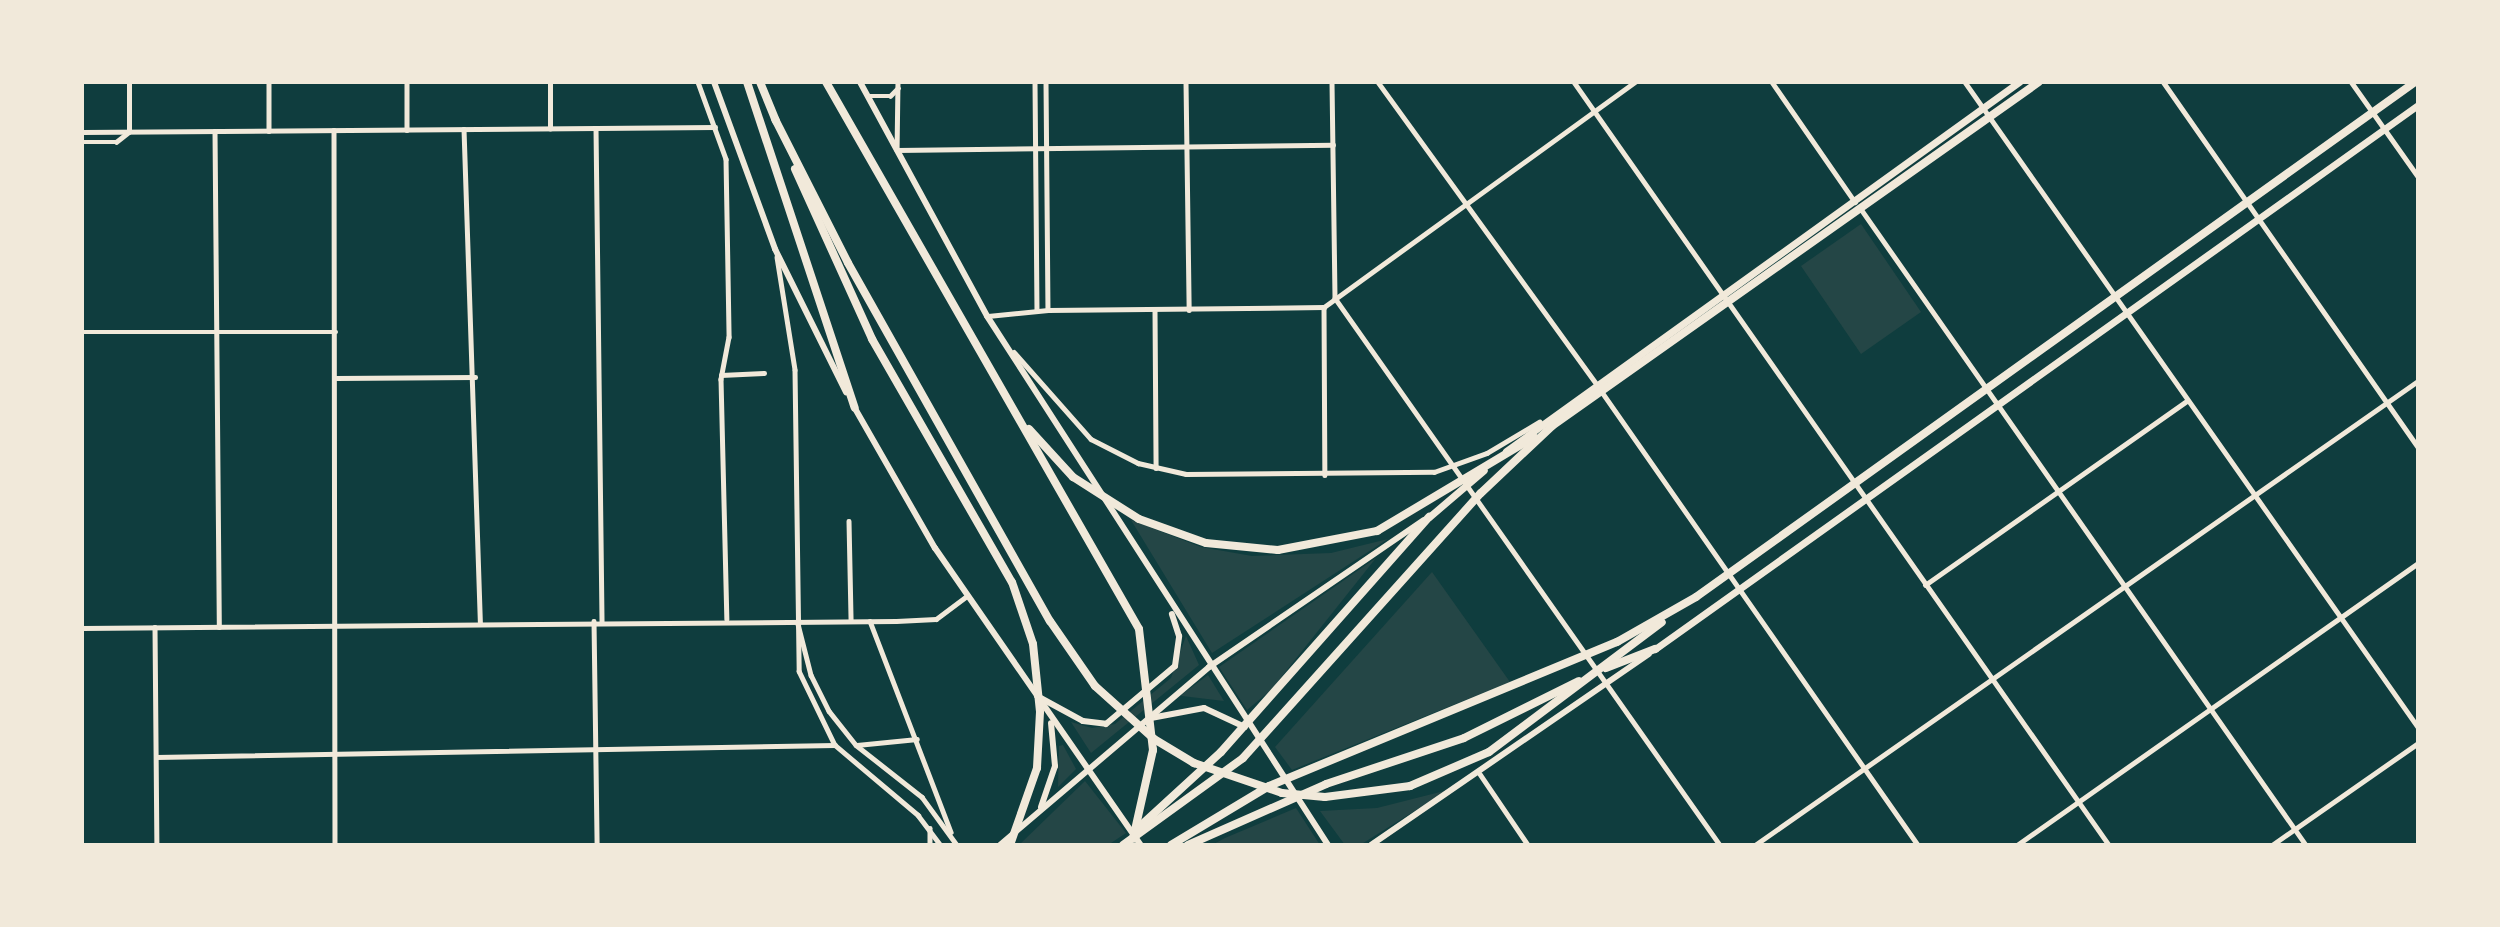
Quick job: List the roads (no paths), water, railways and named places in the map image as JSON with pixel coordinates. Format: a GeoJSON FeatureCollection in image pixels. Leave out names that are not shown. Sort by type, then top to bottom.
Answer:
{"type":"FeatureCollection","features":[{"type":"Feature","properties":{"kind":"highway"},"geometry":{"type":"LineString","coordinates":[[747,82],[855,408]]}},
{"type":"Feature","properties":{"kind":"highway"},"geometry":{"type":"LineString","coordinates":[[760,82],[835,267],[1012,582],[1033,643],[1040,712],[1037,768],[1010,845]]}},
{"type":"Feature","properties":{"kind":"highway"},"geometry":{"type":"LineString","coordinates":[[826,82],[898,216],[1007,402],[1112,573],[1139,629],[1153,750],[1131,845]]}},
{"type":"Feature","properties":{"kind":"highway"},"geometry":{"type":"LineString","coordinates":[[1007,402],[1073,477],[1139,519],[1206,543],[1313,546],[1377,531],[1552,426],[2039,82]]}},
{"type":"Feature","properties":{"kind":"highway"},"geometry":{"type":"LineString","coordinates":[[775,119],[848,263],[1050,621],[1095,686],[1154,739],[1237,782],[1325,797],[1410,786],[1450,772],[1489,752],[1696,597],[2415,82]]}},
{"type":"Feature","properties":{"kind":"highway"},"geometry":{"type":"LineString","coordinates":[[1123,845],[1243,758],[1299,703],[1481,493],[1552,426]]}},
{"type":"Feature","properties":{"kind":"highway"},"geometry":{"type":"LineString","coordinates":[[1118,845],[1222,752],[1429,517]]}},
{"type":"Feature","properties":{"kind":"highway"},"geometry":{"type":"LineString","coordinates":[[1171,845],[1317,764],[1617,642],[1696,597]]}},
{"type":"Feature","properties":{"kind":"highway"},"geometry":{"type":"LineString","coordinates":[[1188,845],[1326,784],[1464,738],[1598,671],[1655,649]]}},
{"type":"Feature","properties":{"kind":"main road"},"geometry":{"type":"LineString","coordinates":[[714,82],[775,249],[855,408],[966,596],[1085,771],[1141,845]]}},
{"type":"Feature","properties":{"kind":"main road"},"geometry":{"type":"LineString","coordinates":[[860,82],[987,316],[1169,605],[1328,845]]}},
{"type":"Feature","properties":{"kind":"main road"},"geometry":{"type":"LineString","coordinates":[[1000,845],[1209,667],[1429,517],[1538,422],[2019,82]]}},
{"type":"Feature","properties":{"kind":"main road"},"geometry":{"type":"LineString","coordinates":[[1375,844],[1480,774],[2418,105]]}},
{"type":"Feature","properties":{"kind":"main road"},"geometry":{"type":"LineString","coordinates":[[1035,695],[1083,721],[1107,724],[1175,666],[1179,636],[1169,605]]}},
{"type":"Feature","properties":{"kind":"main road"},"geometry":{"type":"LineString","coordinates":[[1142,723],[1168,710],[1203,708],[1250,730]]}},
{"type":"Feature","properties":{"kind":"main road"},"geometry":{"type":"LineString","coordinates":[[1040,810],[1055,766],[1050,717]]}},
{"type":"Feature","properties":{"kind":"street"},"geometry":{"type":"LineString","coordinates":[[129,82],[129,132]]}},
{"type":"Feature","properties":{"kind":"street"},"geometry":{"type":"LineString","coordinates":[[269,82],[269,131]]}},
{"type":"Feature","properties":{"kind":"street"},"geometry":{"type":"LineString","coordinates":[[407,82],[407,130]]}},
{"type":"Feature","properties":{"kind":"street"},"geometry":{"type":"LineString","coordinates":[[550,82],[550,129]]}},
{"type":"Feature","properties":{"kind":"street"},"geometry":{"type":"LineString","coordinates":[[698,82],[726,166],[729,337],[721,375],[727,619]]}},
{"type":"Feature","properties":{"kind":"street"},"geometry":{"type":"LineString","coordinates":[[1035,82],[1037,311]]}},
{"type":"Feature","properties":{"kind":"street"},"geometry":{"type":"LineString","coordinates":[[1046,82],[1048,310]]}},
{"type":"Feature","properties":{"kind":"street"},"geometry":{"type":"LineString","coordinates":[[1186,82],[1189,310]]}},
{"type":"Feature","properties":{"kind":"street"},"geometry":{"type":"LineString","coordinates":[[1332,82],[1335,298],[1464,488],[1598,671],[1720,845]]}},
{"type":"Feature","properties":{"kind":"street"},"geometry":{"type":"LineString","coordinates":[[1378,82],[1595,383],[1918,845]]}},
{"type":"Feature","properties":{"kind":"street"},"geometry":{"type":"LineString","coordinates":[[1574,82],[2109,845]]}},
{"type":"Feature","properties":{"kind":"street"},"geometry":{"type":"LineString","coordinates":[[987,316],[1048,310],[1324,307],[1464,203],[1635,82]]}},
{"type":"Feature","properties":{"kind":"street"},"geometry":{"type":"LineString","coordinates":[[1772,82],[2061,488],[2306,845]]}},
{"type":"Feature","properties":{"kind":"street"},"geometry":{"type":"LineString","coordinates":[[1965,82],[2338,618],[2418,727]]}},
{"type":"Feature","properties":{"kind":"street"},"geometry":{"type":"LineString","coordinates":[[2163,82],[2418,448]]}},
{"type":"Feature","properties":{"kind":"street"},"geometry":{"type":"LineString","coordinates":[[2351,82],[2418,177]]}},
{"type":"Feature","properties":{"kind":"street"},"geometry":{"type":"LineString","coordinates":[[866,95],[890,96],[898,85]]}},
{"type":"Feature","properties":{"kind":"street"},"geometry":{"type":"LineString","coordinates":[[898,85],[897,150],[1332,145]]}},
{"type":"Feature","properties":{"kind":"street"},"geometry":{"type":"LineString","coordinates":[[82,132],[715,127]]}},
{"type":"Feature","properties":{"kind":"street"},"geometry":{"type":"LineString","coordinates":[[596,128],[602,621]]}},
{"type":"Feature","properties":{"kind":"street"},"geometry":{"type":"LineString","coordinates":[[334,130],[335,845]]}},
{"type":"Feature","properties":{"kind":"street"},"geometry":{"type":"LineString","coordinates":[[464,130],[466,339],[475,377],[480,622]]}},
{"type":"Feature","properties":{"kind":"street"},"geometry":{"type":"LineString","coordinates":[[215,131],[219,627]]}},
{"type":"Feature","properties":{"kind":"street"},"geometry":{"type":"LineString","coordinates":[[82,142],[117,142],[129,132]]}},
{"type":"Feature","properties":{"kind":"street"},"geometry":{"type":"LineString","coordinates":[[775,249],[795,370],[799,671],[835,745],[930,828],[942,845]]}},
{"type":"Feature","properties":{"kind":"street"},"geometry":{"type":"LineString","coordinates":[[1324,307],[1325,475]]}},
{"type":"Feature","properties":{"kind":"street"},"geometry":{"type":"LineString","coordinates":[[1155,310],[1156,468]]}},
{"type":"Feature","properties":{"kind":"street"},"geometry":{"type":"LineString","coordinates":[[987,316],[1069,422],[1091,439],[1156,468],[1325,475],[1450,468],[1538,422]]}},
{"type":"Feature","properties":{"kind":"street"},"geometry":{"type":"LineString","coordinates":[[82,332],[336,331]]}},
{"type":"Feature","properties":{"kind":"street"},"geometry":{"type":"LineString","coordinates":[[721,375],[764,373]]}},
{"type":"Feature","properties":{"kind":"street"},"geometry":{"type":"LineString","coordinates":[[336,378],[475,377]]}},
{"type":"Feature","properties":{"kind":"street"},"geometry":{"type":"LineString","coordinates":[[1755,845],[2418,381]]}},
{"type":"Feature","properties":{"kind":"street"},"geometry":{"type":"LineString","coordinates":[[1925,584],[2186,401]]}},
{"type":"Feature","properties":{"kind":"street"},"geometry":{"type":"LineString","coordinates":[[849,521],[851,620]]}},
{"type":"Feature","properties":{"kind":"street"},"geometry":{"type":"LineString","coordinates":[[2017,845],[2418,563]]}},
{"type":"Feature","properties":{"kind":"street"},"geometry":{"type":"LineString","coordinates":[[82,628],[727,619],[936,619],[966,596]]}},
{"type":"Feature","properties":{"kind":"street"},"geometry":{"type":"LineString","coordinates":[[797,619],[811,675],[856,745],[922,797],[951,832]]}},
{"type":"Feature","properties":{"kind":"street"},"geometry":{"type":"LineString","coordinates":[[869,620],[957,845]]}},
{"type":"Feature","properties":{"kind":"street"},"geometry":{"type":"LineString","coordinates":[[594,621],[597,845]]}},
{"type":"Feature","properties":{"kind":"street"},"geometry":{"type":"LineString","coordinates":[[155,627],[157,845]]}},
{"type":"Feature","properties":{"kind":"street"},"geometry":{"type":"LineString","coordinates":[[856,745],[917,738]]}},
{"type":"Feature","properties":{"kind":"street"},"geometry":{"type":"LineString","coordinates":[[2272,845],[2418,743]]}},
{"type":"Feature","properties":{"kind":"street"},"geometry":{"type":"LineString","coordinates":[[156,757],[835,745]]}},
{"type":"Feature","properties":{"kind":"street"},"geometry":{"type":"LineString","coordinates":[[1480,774],[1528,845]]}},
{"type":"Feature","properties":{"kind":"street"},"geometry":{"type":"LineString","coordinates":[[930,828],[930,845]]}}]}
